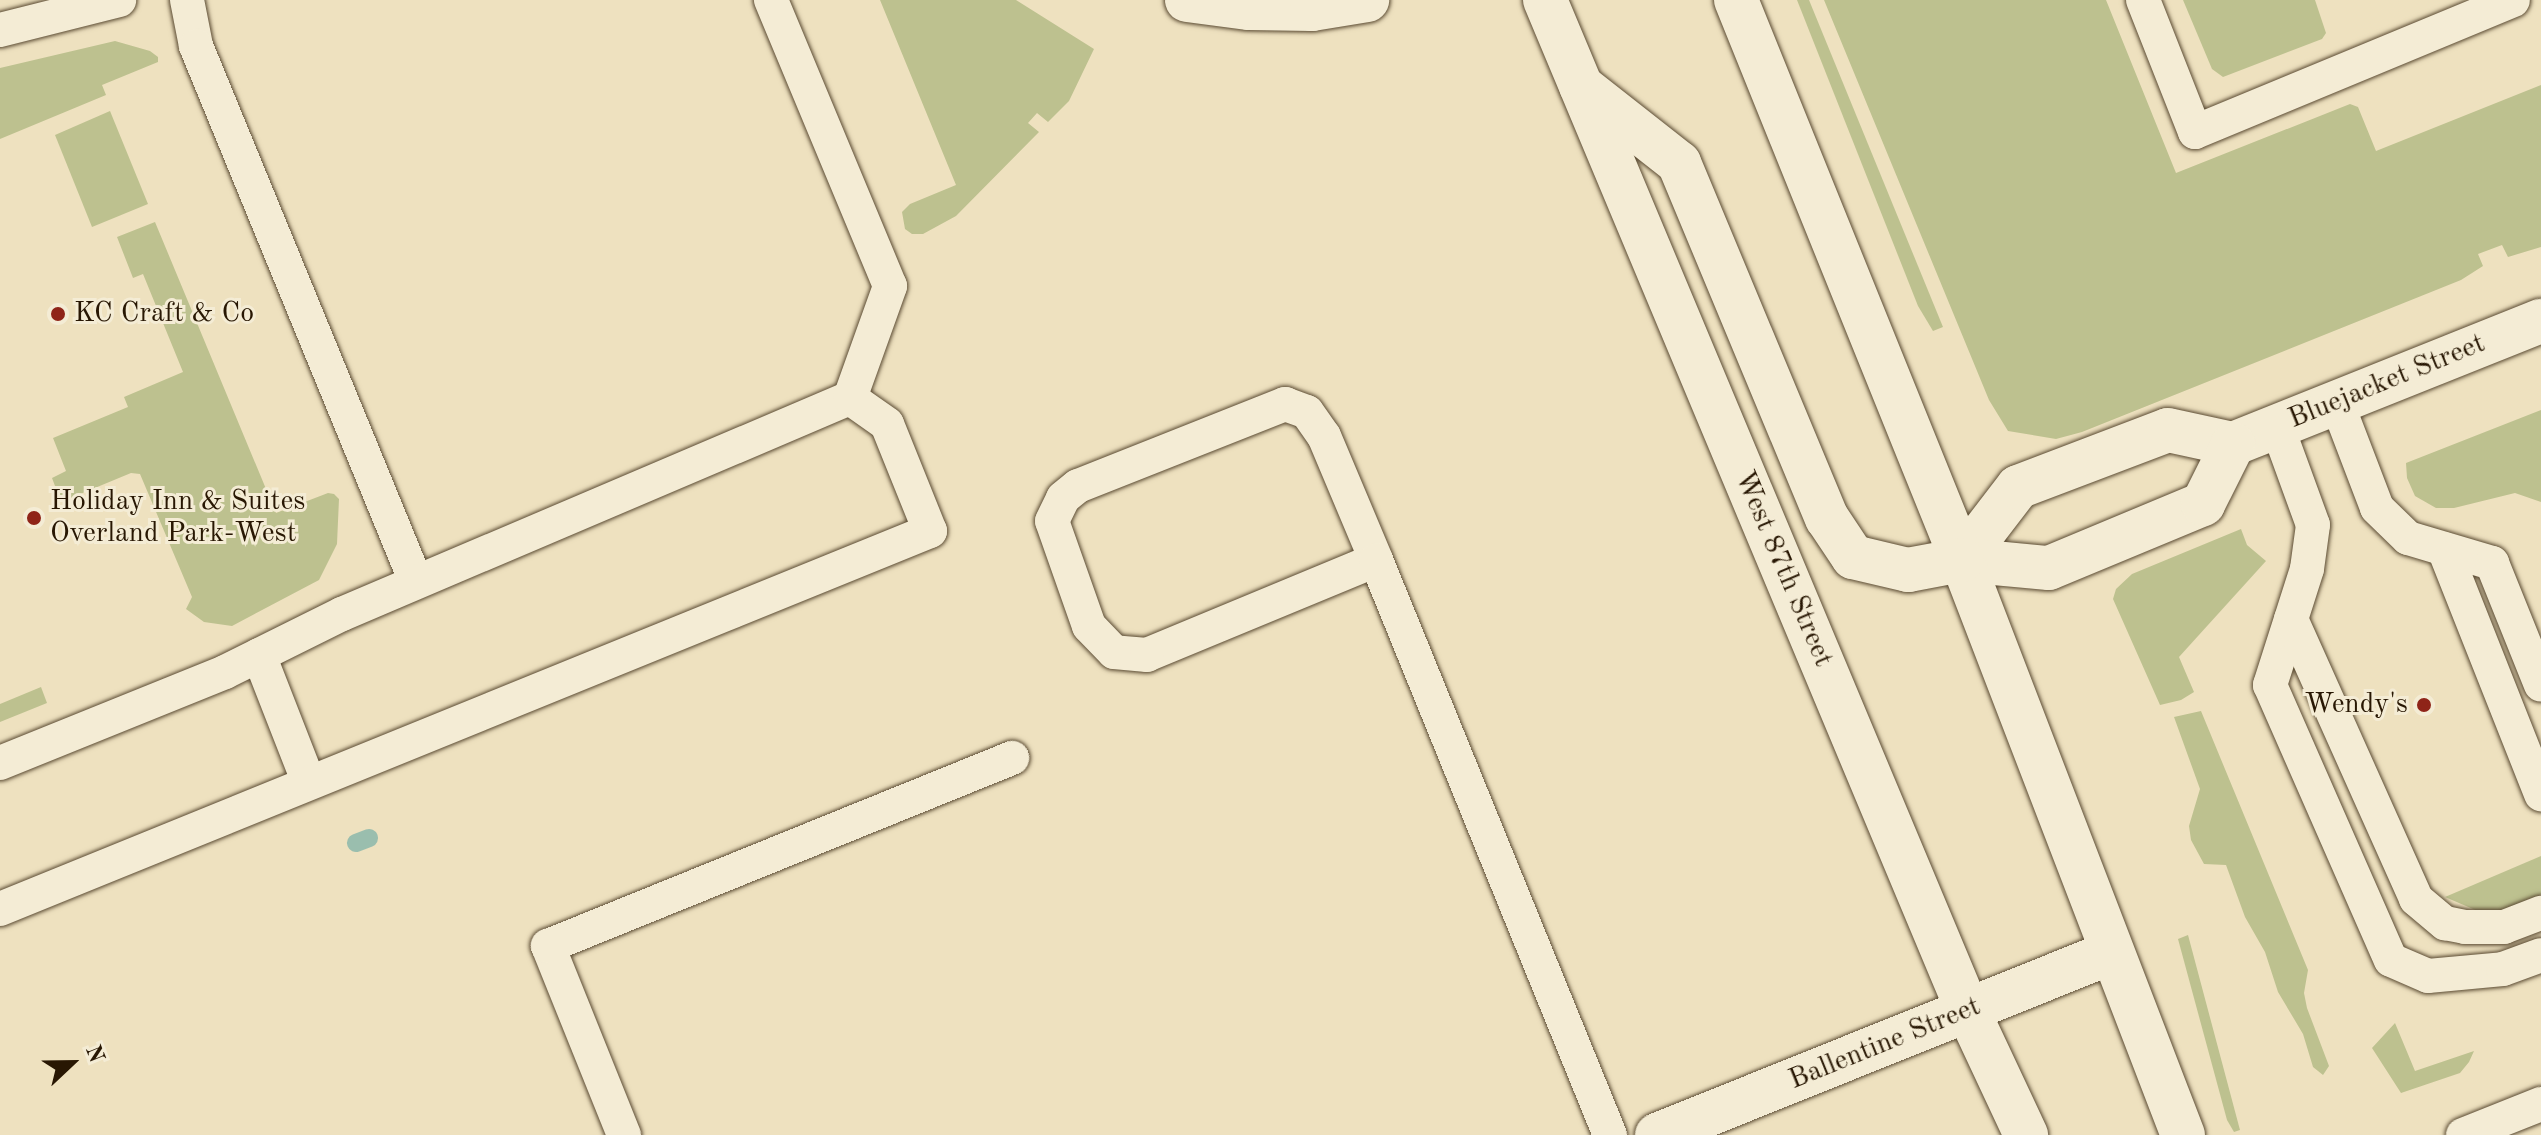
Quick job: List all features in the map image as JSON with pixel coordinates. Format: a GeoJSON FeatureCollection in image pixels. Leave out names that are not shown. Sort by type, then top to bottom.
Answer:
{"type":"FeatureCollection","features":[{"type":"Feature","properties":{"kind":"main road"},"geometry":{"type":"LineString","coordinates":[[1187,0],[1249,8],[1312,9],[1367,0]]}},
{"type":"Feature","properties":{"kind":"main road","name":"West 87th Street"},"geometry":{"type":"LineString","coordinates":[[1545,0],[1968,1011],[2026,1135]]}},
{"type":"Feature","properties":{"kind":"main road"},"geometry":{"type":"LineString","coordinates":[[1736,0],[1962,560],[2183,1135]]}},
{"type":"Feature","properties":{"kind":"main road"},"geometry":{"type":"LineString","coordinates":[[1579,84],[1679,163],[1827,518],[1853,557],[1908,570],[1962,560],[2049,568],[2203,504],[2233,444],[2168,430],[2018,487],[1962,560]]}},
{"type":"Feature","properties":{"kind":"main road","name":"Bluejacket Street"},"geometry":{"type":"LineString","coordinates":[[2233,444],[2541,321]]}},
{"type":"Feature","properties":{"kind":"main road","name":"Ballentine Street"},"geometry":{"type":"LineString","coordinates":[[1657,1135],[2112,952]]}},
{"type":"Feature","properties":{"kind":"lane"},"geometry":{"type":"LineString","coordinates":[[2,21],[119,0]]}},
{"type":"Feature","properties":{"kind":"lane"},"geometry":{"type":"LineString","coordinates":[[187,0],[196,46],[416,582]]}},
{"type":"Feature","properties":{"kind":"lane"},"geometry":{"type":"LineString","coordinates":[[0,763],[259,655],[416,582],[850,398],[890,286],[771,0]]}},
{"type":"Feature","properties":{"kind":"lane"},"geometry":{"type":"LineString","coordinates":[[2143,0],[2195,132],[2513,0]]}},
{"type":"Feature","properties":{"kind":"lane"},"geometry":{"type":"LineString","coordinates":[[0,909],[930,531],[887,424],[850,398]]}},
{"type":"Feature","properties":{"kind":"lane"},"geometry":{"type":"LineString","coordinates":[[2337,403],[2377,508],[2408,538],[2492,563],[2541,685]]}},
{"type":"Feature","properties":{"kind":"lane"},"geometry":{"type":"LineString","coordinates":[[1376,560],[1147,655],[1114,652],[1089,626],[1052,521],[1063,498],[1078,486],[1285,404],[1307,412],[1324,436],[1376,560],[1610,1135]]}},
{"type":"Feature","properties":{"kind":"lane"},"geometry":{"type":"LineString","coordinates":[[2277,426],[2313,525],[2307,569],[2270,685],[2391,960],[2428,976],[2503,969],[2541,955]]}},
{"type":"Feature","properties":{"kind":"lane"},"geometry":{"type":"LineString","coordinates":[[2444,549],[2541,794]]}},
{"type":"Feature","properties":{"kind":"lane"},"geometry":{"type":"LineString","coordinates":[[2291,619],[2416,899],[2445,923],[2465,927],[2504,927],[2541,913]]}},
{"type":"Feature","properties":{"kind":"lane"},"geometry":{"type":"LineString","coordinates":[[259,655],[309,783]]}},
{"type":"Feature","properties":{"kind":"lane"},"geometry":{"type":"LineString","coordinates":[[624,1135],[548,946],[1012,758]]}},
{"type":"Feature","properties":{"kind":"lane"},"geometry":{"type":"LineString","coordinates":[[2463,1135],[2541,1104]]}},
{"type":"Feature","properties":{"kind":"green space"},"geometry":{"type":"Polygon","coordinates":[[[880,0],[1016,0],[1094,49],[1069,101],[1048,122],[1037,113],[1028,123],[1039,132],[956,216],[923,234],[912,234],[905,229],[902,212],[910,204],[956,185],[880,0]]]}},
{"type":"Feature","properties":{"kind":"green space"},"geometry":{"type":"Polygon","coordinates":[[[1797,0],[1809,0],[1943,327],[1933,331],[1918,306],[1797,0]]]}},
{"type":"Feature","properties":{"kind":"green space"},"geometry":{"type":"Polygon","coordinates":[[[1824,0],[2106,0],[2176,173],[2350,104],[2358,107],[2376,151],[2541,85],[2541,247],[2508,257],[2502,245],[2478,254],[2483,266],[2461,280],[2082,432],[2056,439],[2008,431],[1989,400],[1824,0]]]}},
{"type":"Feature","properties":{"kind":"green space"},"geometry":{"type":"Polygon","coordinates":[[[2183,0],[2315,0],[2326,33],[2322,39],[2223,77],[2212,69],[2183,0]]]}},
{"type":"Feature","properties":{"kind":"green space"},"geometry":{"type":"Polygon","coordinates":[[[115,41],[150,51],[158,57],[158,62],[102,85],[106,95],[0,139],[0,68],[115,41]]]}},
{"type":"Feature","properties":{"kind":"green space"},"geometry":{"type":"Polygon","coordinates":[[[110,111],[148,204],[92,227],[55,135],[110,111]]]}},
{"type":"Feature","properties":{"kind":"green space"},"geometry":{"type":"Polygon","coordinates":[[[155,222],[276,513],[328,493],[339,499],[337,544],[319,580],[232,626],[204,622],[186,609],[192,597],[140,474],[131,473],[61,502],[52,478],[66,471],[53,438],[128,407],[124,397],[183,372],[143,274],[133,278],[117,237],[155,222]]]}},
{"type":"Feature","properties":{"kind":"green space"},"geometry":{"type":"Polygon","coordinates":[[[2541,410],[2541,502],[2515,493],[2454,508],[2436,508],[2415,496],[2407,478],[2406,463],[2541,410]]]}},
{"type":"Feature","properties":{"kind":"green space"},"geometry":{"type":"Polygon","coordinates":[[[2241,529],[2247,545],[2266,561],[2179,657],[2194,692],[2181,700],[2160,705],[2113,599],[2116,589],[2132,574],[2241,529]]]}},
{"type":"Feature","properties":{"kind":"green space"},"geometry":{"type":"Polygon","coordinates":[[[41,687],[47,703],[0,722],[0,704],[41,687]]]}},
{"type":"Feature","properties":{"kind":"green space"},"geometry":{"type":"Polygon","coordinates":[[[2201,711],[2308,970],[2304,993],[2307,1008],[2329,1066],[2323,1075],[2313,1067],[2303,1034],[2278,992],[2265,952],[2245,917],[2226,865],[2204,864],[2191,840],[2189,826],[2200,789],[2174,717],[2201,711]]]}},
{"type":"Feature","properties":{"kind":"green space"},"geometry":{"type":"Polygon","coordinates":[[[2541,856],[2541,894],[2530,903],[2508,911],[2480,912],[2445,897],[2541,856]]]}},
{"type":"Feature","properties":{"kind":"green space"},"geometry":{"type":"Polygon","coordinates":[[[2188,935],[2240,1130],[2234,1132],[2227,1120],[2178,939],[2188,935]]]}},
{"type":"Feature","properties":{"kind":"green space"},"geometry":{"type":"Polygon","coordinates":[[[2395,1023],[2415,1071],[2474,1051],[2460,1073],[2401,1093],[2372,1048],[2395,1023]]]}},
{"type":"Feature","properties":{"kind":"waterway"},"geometry":{"type":"LineString","coordinates":[[356,843],[369,838]]}},
{"type":"Feature","properties":{"kind":"place","name":"KC Craft & Co"},"geometry":{"type":"Point","coordinates":[58,314]}},
{"type":"Feature","properties":{"kind":"place","name":"Holiday Inn & Suites Overland Park-West"},"geometry":{"type":"Point","coordinates":[34,518]}},
{"type":"Feature","properties":{"kind":"place","name":"Wendy's"},"geometry":{"type":"Point","coordinates":[2424,705]}}]}
